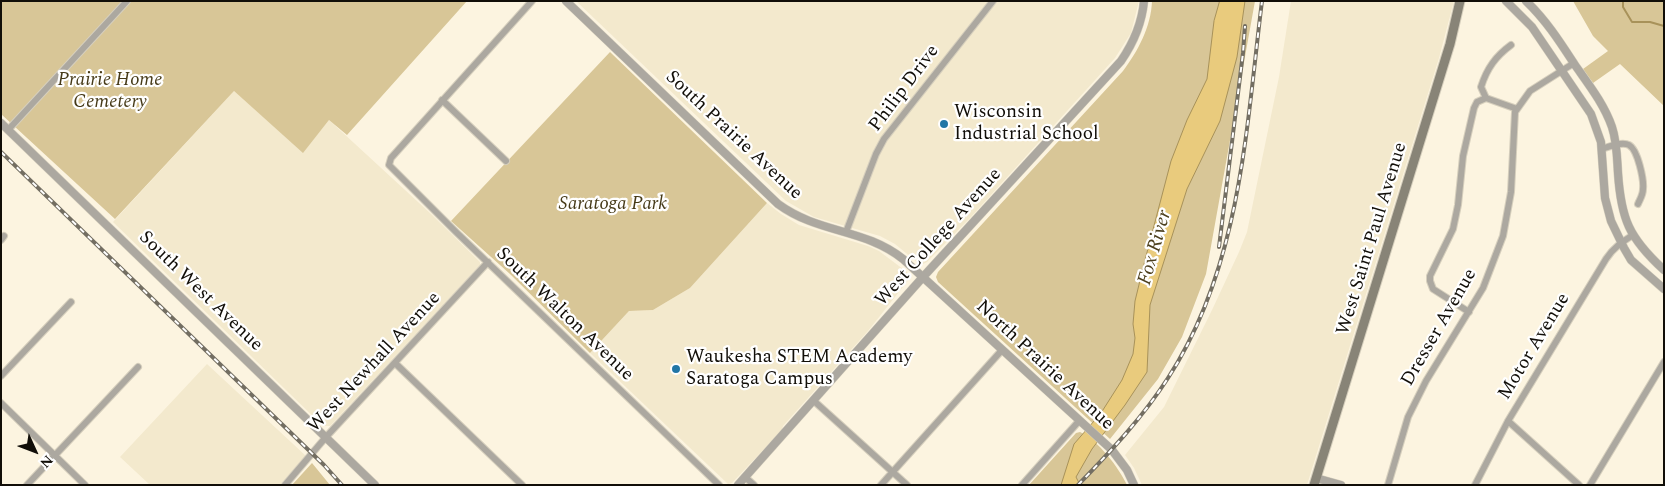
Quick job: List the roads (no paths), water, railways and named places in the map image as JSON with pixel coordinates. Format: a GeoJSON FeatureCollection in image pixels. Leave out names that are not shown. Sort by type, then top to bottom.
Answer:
{"type":"FeatureCollection","features":[{"type":"Feature","properties":{"kind":"main road","name":"West Saint Paul Avenue"},"geometry":{"type":"LineString","coordinates":[[1315,481],[1450,44],[1460,1]]}},
{"type":"Feature","properties":{"kind":"street"},"geometry":{"type":"LineString","coordinates":[[8,130],[127,1]]}},
{"type":"Feature","properties":{"kind":"street"},"geometry":{"type":"LineString","coordinates":[[506,161],[442,100],[532,1]]}},
{"type":"Feature","properties":{"kind":"street","name":"South Prairie Avenue"},"geometry":{"type":"LineString","coordinates":[[566,1],[778,204],[805,220],[885,246],[923,277]]}},
{"type":"Feature","properties":{"kind":"street","name":"Philip Drive"},"geometry":{"type":"LineString","coordinates":[[846,232],[876,154],[889,132],[993,1]]}},
{"type":"Feature","properties":{"kind":"street","name":"West College Avenue"},"geometry":{"type":"LineString","coordinates":[[738,485],[923,277],[1121,60],[1136,35],[1144,1]]}},
{"type":"Feature","properties":{"kind":"street"},"geometry":{"type":"LineString","coordinates":[[1526,1],[1552,30],[1606,112],[1612,126],[1616,146],[1621,203],[1629,228],[1642,249],[1664,270]]}},
{"type":"Feature","properties":{"kind":"street"},"geometry":{"type":"LineString","coordinates":[[1510,2],[1532,27],[1591,114],[1602,149],[1605,198],[1608,214],[1631,260],[1664,289]]}},
{"type":"Feature","properties":{"kind":"street"},"geometry":{"type":"LineString","coordinates":[[1486,98],[1481,86],[1484,77],[1491,63],[1511,45]]}},
{"type":"Feature","properties":{"kind":"street"},"geometry":{"type":"LineString","coordinates":[[1469,312],[1433,289],[1430,276],[1453,229],[1458,205],[1463,156],[1474,108],[1477,102],[1486,98],[1517,109],[1530,91],[1574,63]]}},
{"type":"Feature","properties":{"kind":"street","name":"South Walton Avenue"},"geometry":{"type":"LineString","coordinates":[[442,100],[390,158],[389,166],[719,485]]}},
{"type":"Feature","properties":{"kind":"street","name":"Dresser Avenue"},"geometry":{"type":"LineString","coordinates":[[1388,485],[1408,417],[1426,382],[1484,288],[1503,236],[1511,192],[1515,112],[1517,109]]}},
{"type":"Feature","properties":{"kind":"street","name":"South West Avenue"},"geometry":{"type":"LineString","coordinates":[[1,123],[375,485]]}},
{"type":"Feature","properties":{"kind":"street"},"geometry":{"type":"LineString","coordinates":[[1602,149],[1629,145],[1636,157],[1644,186],[1638,204]]}},
{"type":"Feature","properties":{"kind":"street","name":"Motor Avenue"},"geometry":{"type":"LineString","coordinates":[[1475,485],[1508,421],[1611,251],[1633,235]]}},
{"type":"Feature","properties":{"kind":"street","name":"West Newhall Avenue"},"geometry":{"type":"LineString","coordinates":[[284,485],[488,262]]}},
{"type":"Feature","properties":{"kind":"street","name":"North Prairie Avenue"},"geometry":{"type":"LineString","coordinates":[[923,277],[1101,440],[1123,464],[1134,485]]}},
{"type":"Feature","properties":{"kind":"street"},"geometry":{"type":"LineString","coordinates":[[1,376],[71,302]]}},
{"type":"Feature","properties":{"kind":"street"},"geometry":{"type":"LineString","coordinates":[[881,485],[1002,350]]}},
{"type":"Feature","properties":{"kind":"street"},"geometry":{"type":"LineString","coordinates":[[1590,485],[1664,362]]}},
{"type":"Feature","properties":{"kind":"street"},"geometry":{"type":"LineString","coordinates":[[395,363],[522,485]]}},
{"type":"Feature","properties":{"kind":"street"},"geometry":{"type":"LineString","coordinates":[[27,485],[138,367]]}},
{"type":"Feature","properties":{"kind":"street"},"geometry":{"type":"LineString","coordinates":[[814,400],[907,485]]}},
{"type":"Feature","properties":{"kind":"street"},"geometry":{"type":"LineString","coordinates":[[1,403],[85,485]]}},
{"type":"Feature","properties":{"kind":"street"},"geometry":{"type":"LineString","coordinates":[[1022,485],[1079,421]]}},
{"type":"Feature","properties":{"kind":"street"},"geometry":{"type":"LineString","coordinates":[[1508,421],[1579,485]]}},
{"type":"Feature","properties":{"kind":"street"},"geometry":{"type":"LineString","coordinates":[[745,477],[754,485]]}},
{"type":"Feature","properties":{"kind":"street"},"geometry":{"type":"LineString","coordinates":[[1315,481],[1341,485]]}},
{"type":"Feature","properties":{"kind":"water","name":"Fox River"},"geometry":{"type":"Polygon","coordinates":[[[1220,1],[1245,1],[1237,57],[1220,121],[1187,189],[1150,305],[1147,372],[1092,449],[1076,477],[1080,485],[1061,485],[1074,444],[1101,413],[1122,380],[1133,354],[1135,301],[1145,260],[1171,161],[1187,120],[1207,79],[1214,21],[1220,1]]]}},
{"type":"Feature","properties":{"kind":"waterway"},"geometry":{"type":"LineString","coordinates":[[1623,1],[1623,7],[1632,22],[1650,22],[1664,26]]}},
{"type":"Feature","properties":{"kind":"railway"},"geometry":{"type":"LineString","coordinates":[[1078,485],[1126,433],[1168,378],[1192,335],[1211,290],[1226,243],[1236,196],[1251,98],[1262,1]]}},
{"type":"Feature","properties":{"kind":"railway"},"geometry":{"type":"LineString","coordinates":[[1219,247],[1245,26]]}},
{"type":"Feature","properties":{"kind":"railway"},"geometry":{"type":"LineString","coordinates":[[1,152],[324,465],[342,485]]}},
{"type":"Feature","properties":{"kind":"place","name":"Wisconsin Industrial School"},"geometry":{"type":"Point","coordinates":[944,124]}},
{"type":"Feature","properties":{"kind":"place","name":"Waukesha STEM Academy Saratoga Campus"},"geometry":{"type":"Point","coordinates":[676,369]}},
{"type":"Feature","properties":{"kind":"park label","name":"Prairie Home Cemetery"},"geometry":{"type":"Point","coordinates":[110,92]}},
{"type":"Feature","properties":{"kind":"park label","name":"Saratoga Park"},"geometry":{"type":"Point","coordinates":[613,205]}}]}
